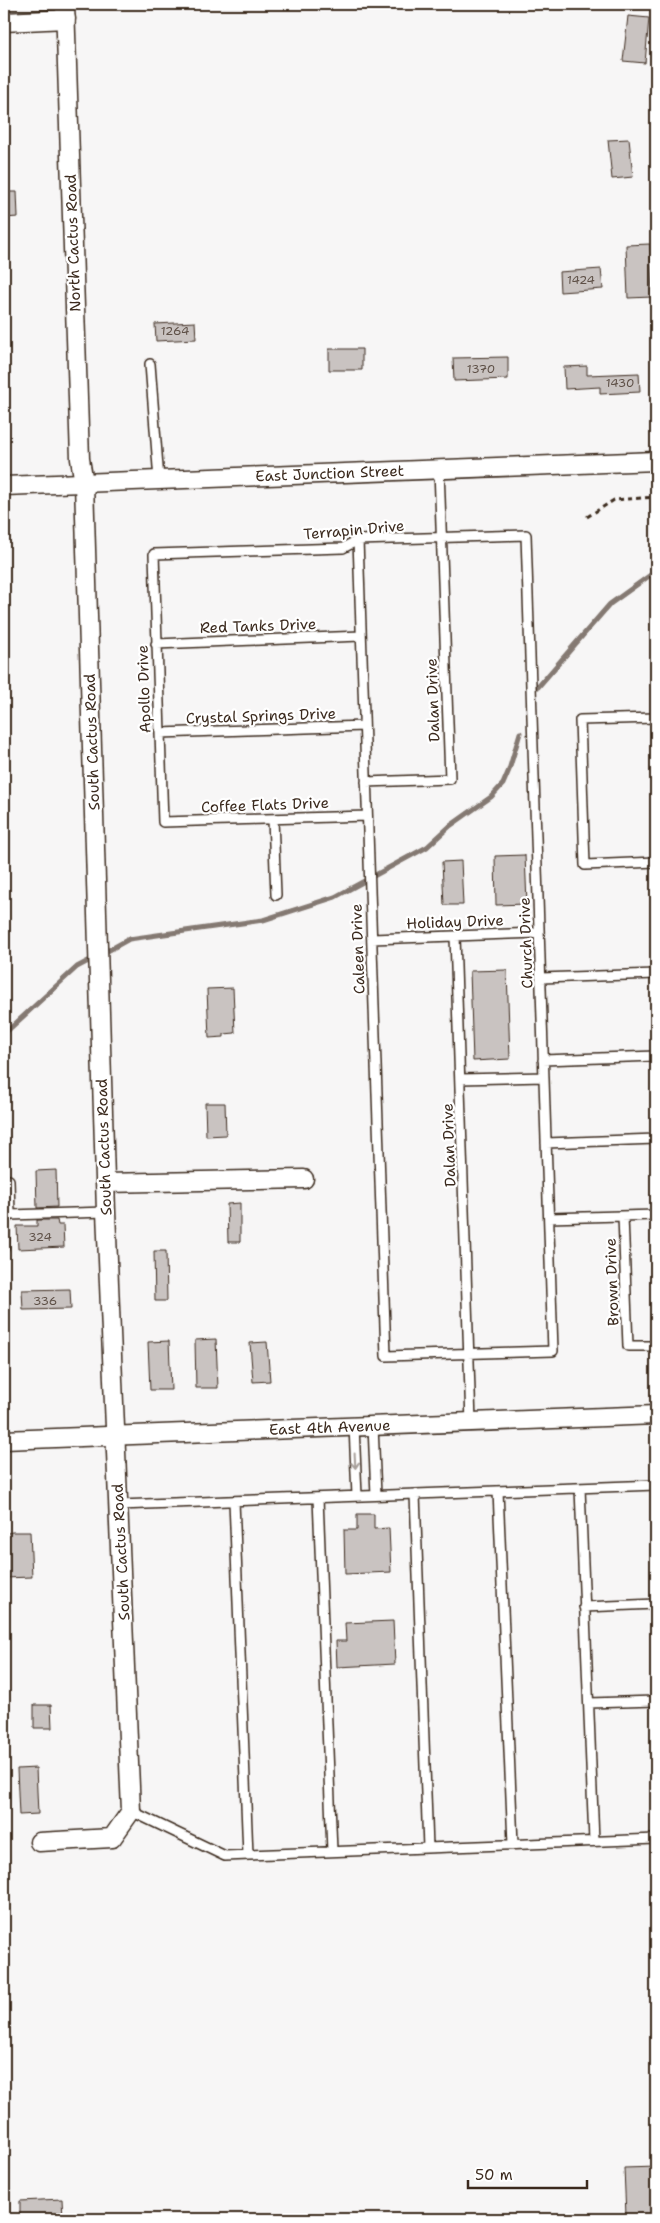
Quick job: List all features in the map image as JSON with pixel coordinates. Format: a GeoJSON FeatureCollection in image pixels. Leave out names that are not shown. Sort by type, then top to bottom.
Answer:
{"type":"FeatureCollection","features":[{"type":"Feature","properties":{"kind":"street"},"geometry":{"type":"LineString","coordinates":[[4,22],[66,12]]}},
{"type":"Feature","properties":{"kind":"street","name":"North Cactus Road"},"geometry":{"type":"LineString","coordinates":[[66,12],[80,459],[84,483]]}},
{"type":"Feature","properties":{"kind":"street","name":"East Junction Street"},"geometry":{"type":"LineString","coordinates":[[4,486],[656,461]]}},
{"type":"Feature","properties":{"kind":"street","name":"South Cactus Road"},"geometry":{"type":"LineString","coordinates":[[84,483],[106,1212],[131,1811]]}},
{"type":"Feature","properties":{"kind":"street"},"geometry":{"type":"LineString","coordinates":[[106,1184],[304,1179]]}},
{"type":"Feature","properties":{"kind":"street","name":"East 4th Avenue"},"geometry":{"type":"LineString","coordinates":[[4,1440],[656,1415]]}},
{"type":"Feature","properties":{"kind":"street"},"geometry":{"type":"LineString","coordinates":[[40,1842],[112,1838],[131,1811]]}},
{"type":"Feature","properties":{"kind":"lane"},"geometry":{"type":"LineString","coordinates":[[150,364],[160,480]]}},
{"type":"Feature","properties":{"kind":"lane"},"geometry":{"type":"LineString","coordinates":[[440,469],[442,538]]}},
{"type":"Feature","properties":{"kind":"lane","name":"Terrapin Drive"},"geometry":{"type":"LineString","coordinates":[[154,554],[343,548],[358,540],[526,535]]}},
{"type":"Feature","properties":{"kind":"lane","name":"Church Drive"},"geometry":{"type":"LineString","coordinates":[[470,1354],[553,1351],[526,535]]}},
{"type":"Feature","properties":{"kind":"lane","name":"Dalan Drive"},"geometry":{"type":"LineString","coordinates":[[366,782],[450,779],[442,538]]}},
{"type":"Feature","properties":{"kind":"lane","name":"Caleen Drive"},"geometry":{"type":"LineString","coordinates":[[358,540],[386,1356],[470,1354]]}},
{"type":"Feature","properties":{"kind":"lane","name":"Apollo Drive"},"geometry":{"type":"LineString","coordinates":[[154,554],[163,822]]}},
{"type":"Feature","properties":{"kind":"lane","name":"Red Tanks Drive"},"geometry":{"type":"LineString","coordinates":[[156,644],[361,636]]}},
{"type":"Feature","properties":{"kind":"lane"},"geometry":{"type":"LineString","coordinates":[[656,718],[580,720],[585,865],[656,862]]}},
{"type":"Feature","properties":{"kind":"lane","name":"Crystal Springs Drive"},"geometry":{"type":"LineString","coordinates":[[160,733],[364,726]]}},
{"type":"Feature","properties":{"kind":"lane","name":"Coffee Flats Drive"},"geometry":{"type":"LineString","coordinates":[[163,822],[368,816]]}},
{"type":"Feature","properties":{"kind":"lane"},"geometry":{"type":"LineString","coordinates":[[273,819],[276,895]]}},
{"type":"Feature","properties":{"kind":"lane","name":"Holiday Drive"},"geometry":{"type":"LineString","coordinates":[[372,939],[539,933]]}},
{"type":"Feature","properties":{"kind":"lane","name":"Dalan Drive"},"geometry":{"type":"LineString","coordinates":[[455,936],[471,1423]]}},
{"type":"Feature","properties":{"kind":"lane"},"geometry":{"type":"LineString","coordinates":[[540,978],[656,974]]}},
{"type":"Feature","properties":{"kind":"lane"},"geometry":{"type":"LineString","coordinates":[[543,1060],[656,1056]]}},
{"type":"Feature","properties":{"kind":"lane"},"geometry":{"type":"LineString","coordinates":[[460,1079],[544,1077]]}},
{"type":"Feature","properties":{"kind":"lane"},"geometry":{"type":"LineString","coordinates":[[546,1143],[656,1139]]}},
{"type":"Feature","properties":{"kind":"lane"},"geometry":{"type":"LineString","coordinates":[[9,1180],[10,1215]]}},
{"type":"Feature","properties":{"kind":"lane"},"geometry":{"type":"LineString","coordinates":[[4,1248],[4,1220],[10,1215],[106,1212]]}},
{"type":"Feature","properties":{"kind":"lane"},"geometry":{"type":"LineString","coordinates":[[549,1218],[656,1215]]}},
{"type":"Feature","properties":{"kind":"lane","name":"Brown Drive"},"geometry":{"type":"LineString","coordinates":[[623,1216],[628,1346],[656,1346]]}},
{"type":"Feature","properties":{"kind":"lane"},"geometry":{"type":"LineString","coordinates":[[354,1426],[357,1496]]}},
{"type":"Feature","properties":{"kind":"lane"},"geometry":{"type":"LineString","coordinates":[[373,1426],[376,1495]]}},
{"type":"Feature","properties":{"kind":"lane"},"geometry":{"type":"LineString","coordinates":[[119,1505],[656,1485]]}},
{"type":"Feature","properties":{"kind":"lane"},"geometry":{"type":"LineString","coordinates":[[580,1488],[594,1841]]}},
{"type":"Feature","properties":{"kind":"lane"},"geometry":{"type":"LineString","coordinates":[[498,1491],[513,1844]]}},
{"type":"Feature","properties":{"kind":"lane"},"geometry":{"type":"LineString","coordinates":[[415,1494],[428,1848]]}},
{"type":"Feature","properties":{"kind":"lane"},"geometry":{"type":"LineString","coordinates":[[318,1498],[332,1852]]}},
{"type":"Feature","properties":{"kind":"lane"},"geometry":{"type":"LineString","coordinates":[[234,1501],[248,1855]]}},
{"type":"Feature","properties":{"kind":"lane"},"geometry":{"type":"LineString","coordinates":[[584,1607],[656,1604]]}},
{"type":"Feature","properties":{"kind":"lane"},"geometry":{"type":"LineString","coordinates":[[588,1703],[656,1700]]}},
{"type":"Feature","properties":{"kind":"lane"},"geometry":{"type":"LineString","coordinates":[[131,1811],[225,1856],[656,1839]]}},
{"type":"Feature","properties":{"kind":"path"},"geometry":{"type":"LineString","coordinates":[[587,517],[614,500],[656,497]]}},
{"type":"Feature","properties":{"kind":"building"},"geometry":{"type":"Polygon","coordinates":[[[628,16],[649,18],[645,63],[623,61],[628,16]]]}},
{"type":"Feature","properties":{"kind":"building"},"geometry":{"type":"Polygon","coordinates":[[[629,139],[633,177],[612,179],[608,140],[629,139]]]}},
{"type":"Feature","properties":{"kind":"building"},"geometry":{"type":"Polygon","coordinates":[[[4,192],[17,192],[18,217],[4,218],[4,192]]]}},
{"type":"Feature","properties":{"kind":"building"},"geometry":{"type":"Polygon","coordinates":[[[650,244],[652,297],[628,298],[626,245],[650,244]]]}},
{"type":"Feature","properties":{"kind":"building"},"geometry":{"type":"Polygon","coordinates":[[[601,269],[603,289],[560,292],[559,272],[601,269]]]}},
{"type":"Feature","properties":{"kind":"building"},"geometry":{"type":"Polygon","coordinates":[[[195,322],[196,339],[156,341],[155,324],[195,322]]]}},
{"type":"Feature","properties":{"kind":"building"},"geometry":{"type":"Polygon","coordinates":[[[329,349],[362,349],[362,370],[329,370],[329,349]]]}},
{"type":"Feature","properties":{"kind":"building"},"geometry":{"type":"Polygon","coordinates":[[[508,357],[508,379],[454,381],[453,358],[508,357]]]}},
{"type":"Feature","properties":{"kind":"building"},"geometry":{"type":"Polygon","coordinates":[[[587,366],[587,375],[639,373],[640,392],[600,394],[600,387],[565,389],[564,367],[587,366]]]}},
{"type":"Feature","properties":{"kind":"building"},"geometry":{"type":"Polygon","coordinates":[[[525,855],[527,904],[496,905],[495,856],[525,855]]]}},
{"type":"Feature","properties":{"kind":"building"},"geometry":{"type":"Polygon","coordinates":[[[461,861],[463,905],[444,905],[442,862],[461,861]]]}},
{"type":"Feature","properties":{"kind":"building"},"geometry":{"type":"Polygon","coordinates":[[[507,970],[510,1059],[473,1061],[470,971],[507,970]]]}},
{"type":"Feature","properties":{"kind":"building"},"geometry":{"type":"Polygon","coordinates":[[[233,988],[235,1033],[224,1034],[224,1037],[209,1038],[207,989],[233,988]]]}},
{"type":"Feature","properties":{"kind":"building"},"geometry":{"type":"Polygon","coordinates":[[[205,1103],[225,1103],[226,1135],[206,1136],[205,1103]]]}},
{"type":"Feature","properties":{"kind":"building"},"geometry":{"type":"Polygon","coordinates":[[[56,1170],[57,1207],[37,1208],[36,1171],[56,1170]]]}},
{"type":"Feature","properties":{"kind":"building"},"geometry":{"type":"Polygon","coordinates":[[[240,1203],[240,1242],[228,1242],[227,1204],[240,1203]]]}},
{"type":"Feature","properties":{"kind":"building"},"geometry":{"type":"Polygon","coordinates":[[[37,1220],[57,1220],[58,1225],[63,1225],[64,1247],[18,1249],[17,1226],[37,1226],[37,1220]]]}},
{"type":"Feature","properties":{"kind":"building"},"geometry":{"type":"Polygon","coordinates":[[[154,1251],[166,1251],[167,1301],[155,1301],[154,1251]]]}},
{"type":"Feature","properties":{"kind":"building"},"geometry":{"type":"Polygon","coordinates":[[[70,1289],[71,1309],[23,1310],[22,1290],[70,1289]]]}},
{"type":"Feature","properties":{"kind":"building"},"geometry":{"type":"Polygon","coordinates":[[[216,1339],[218,1388],[196,1388],[195,1340],[216,1339]]]}},
{"type":"Feature","properties":{"kind":"building"},"geometry":{"type":"Polygon","coordinates":[[[169,1341],[171,1390],[150,1390],[148,1342],[169,1341]]]}},
{"type":"Feature","properties":{"kind":"building"},"geometry":{"type":"Polygon","coordinates":[[[267,1342],[270,1381],[253,1382],[250,1343],[267,1342]]]}},
{"type":"Feature","properties":{"kind":"building"},"geometry":{"type":"Polygon","coordinates":[[[357,1514],[374,1514],[374,1529],[389,1528],[391,1572],[345,1574],[344,1530],[357,1530],[357,1514]]]}},
{"type":"Feature","properties":{"kind":"building"},"geometry":{"type":"Polygon","coordinates":[[[30,1532],[32,1577],[4,1578],[4,1534],[30,1532]]]}},
{"type":"Feature","properties":{"kind":"building"},"geometry":{"type":"Polygon","coordinates":[[[393,1621],[395,1664],[337,1667],[336,1641],[346,1641],[345,1623],[393,1621]]]}},
{"type":"Feature","properties":{"kind":"building"},"geometry":{"type":"Polygon","coordinates":[[[34,1705],[51,1705],[52,1728],[34,1728],[34,1705]]]}},
{"type":"Feature","properties":{"kind":"building"},"geometry":{"type":"Polygon","coordinates":[[[36,1768],[38,1814],[19,1815],[17,1769],[36,1768]]]}},
{"type":"Feature","properties":{"kind":"building"},"geometry":{"type":"Polygon","coordinates":[[[656,2167],[656,2219],[631,2219],[631,2216],[626,2216],[624,2168],[656,2167]]]}},
{"type":"Feature","properties":{"kind":"building"},"geometry":{"type":"Polygon","coordinates":[[[62,2199],[63,2219],[20,2219],[20,2201],[62,2199]]]}},
{"type":"Feature","properties":{"kind":"waterway"},"geometry":{"type":"LineString","coordinates":[[538,687],[610,604],[656,571]]}},
{"type":"Feature","properties":{"kind":"waterway"},"geometry":{"type":"LineString","coordinates":[[102,954],[129,939],[263,920],[335,897],[427,847],[450,826],[491,797],[503,784],[520,733]]}},
{"type":"Feature","properties":{"kind":"waterway"},"geometry":{"type":"LineString","coordinates":[[4,1034],[77,967],[94,958]]}}]}
